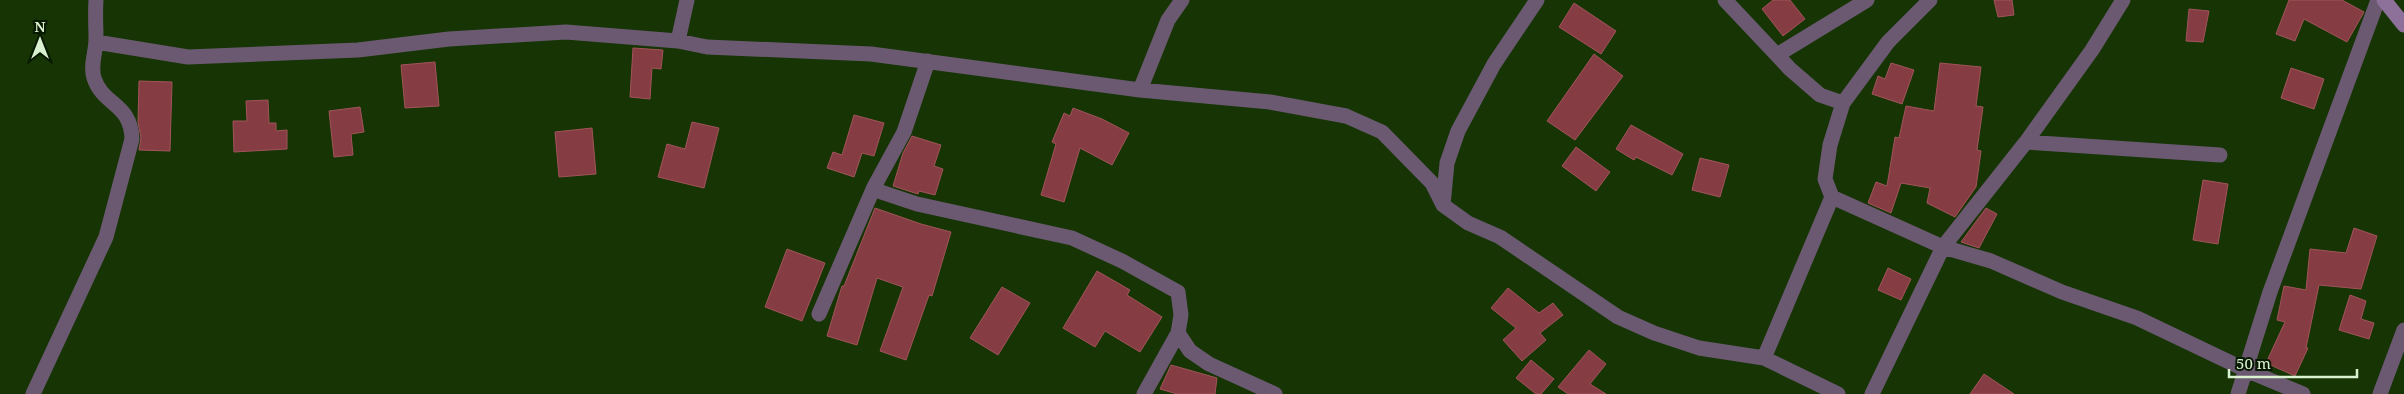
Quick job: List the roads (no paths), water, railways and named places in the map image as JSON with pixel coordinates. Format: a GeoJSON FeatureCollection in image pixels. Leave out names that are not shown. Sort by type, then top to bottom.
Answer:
{"type":"FeatureCollection","features":[{"type":"Feature","properties":{"kind":"main road"},"geometry":{"type":"LineString","coordinates":[[2384,0],[2404,25]]}},
{"type":"Feature","properties":{"kind":"street"},"geometry":{"type":"LineString","coordinates":[[34,394],[106,237],[132,139],[132,125],[126,114],[99,88],[93,77],[93,57],[96,42],[96,0]]}},
{"type":"Feature","properties":{"kind":"street"},"geometry":{"type":"LineString","coordinates":[[678,41],[687,0]]}},
{"type":"Feature","properties":{"kind":"street"},"geometry":{"type":"LineString","coordinates":[[1140,90],[1168,20],[1182,0]]}},
{"type":"Feature","properties":{"kind":"street"},"geometry":{"type":"LineString","coordinates":[[1443,205],[1447,163],[1458,131],[1494,64],[1538,0]]}},
{"type":"Feature","properties":{"kind":"street"},"geometry":{"type":"LineString","coordinates":[[1725,0],[1790,69],[1820,95],[1843,103]]}},
{"type":"Feature","properties":{"kind":"street"},"geometry":{"type":"LineString","coordinates":[[1777,55],[1867,0]]}},
{"type":"Feature","properties":{"kind":"street"},"geometry":{"type":"LineString","coordinates":[[1764,358],[1832,198],[1825,179],[1830,144],[1843,103],[1888,42],[1930,0]]}},
{"type":"Feature","properties":{"kind":"street"},"geometry":{"type":"LineString","coordinates":[[1872,394],[1943,247],[2026,142],[2092,50],[2123,0]]}},
{"type":"Feature","properties":{"kind":"street"},"geometry":{"type":"LineString","coordinates":[[2238,394],[2270,292],[2378,0]]}},
{"type":"Feature","properties":{"kind":"street"},"geometry":{"type":"LineString","coordinates":[[96,42],[188,57],[358,50],[449,39],[566,32],[678,41],[707,47],[871,54],[1140,90],[1270,102],[1346,116],[1382,132],[1432,183],[1443,205],[1468,222],[1500,237],[1618,317],[1654,333],[1699,348],[1764,358],[1838,394]]}},
{"type":"Feature","properties":{"kind":"street"},"geometry":{"type":"LineString","coordinates":[[819,314],[874,187],[904,132],[928,61]]}},
{"type":"Feature","properties":{"kind":"street"},"geometry":{"type":"LineString","coordinates":[[2026,142],[2220,156]]}},
{"type":"Feature","properties":{"kind":"street"},"geometry":{"type":"LineString","coordinates":[[874,187],[881,192],[917,204],[1072,238],[1122,261],[1178,292],[1181,315],[1178,333],[1144,394]]}},
{"type":"Feature","properties":{"kind":"street"},"geometry":{"type":"LineString","coordinates":[[1832,198],[1943,247],[1991,261],[2062,292],[2137,318],[2246,370],[2303,394]]}},
{"type":"Feature","properties":{"kind":"street"},"geometry":{"type":"LineString","coordinates":[[2380,394],[2404,330]]}},
{"type":"Feature","properties":{"kind":"street"},"geometry":{"type":"LineString","coordinates":[[1178,333],[1190,351],[1209,364],[1275,394]]}}]}
